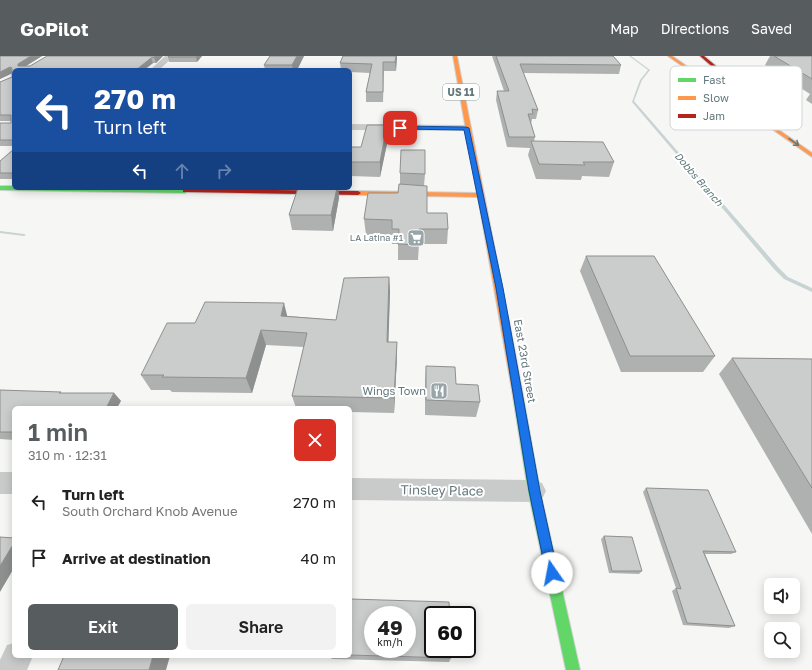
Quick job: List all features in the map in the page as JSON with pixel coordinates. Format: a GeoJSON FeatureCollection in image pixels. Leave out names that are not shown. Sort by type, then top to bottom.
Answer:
{"type":"FeatureCollection","features":[{"type":"Feature","properties":{"kind":"main road","name":"East 23rd Street"},"geometry":{"type":"LineString","coordinates":[[455,56],[466,128],[502,303],[534,491],[574,670]]}},
{"type":"Feature","properties":{"kind":"main road"},"geometry":{"type":"LineString","coordinates":[[671,56],[685,66]]}},
{"type":"Feature","properties":{"kind":"main road"},"geometry":{"type":"LineString","coordinates":[[690,56],[705,66]]}},
{"type":"Feature","properties":{"kind":"main road"},"geometry":{"type":"LineString","coordinates":[[702,56],[714,66]]}},
{"type":"Feature","properties":{"kind":"main road"},"geometry":{"type":"LineString","coordinates":[[776,130],[812,155]]}},
{"type":"Feature","properties":{"kind":"main road"},"geometry":{"type":"LineString","coordinates":[[0,188],[12,188]]}},
{"type":"Feature","properties":{"kind":"main road"},"geometry":{"type":"LineString","coordinates":[[250,190],[480,195]]}},
{"type":"Feature","properties":{"kind":"street"},"geometry":{"type":"LineString","coordinates":[[156,68],[170,56]]}},
{"type":"Feature","properties":{"kind":"street"},"geometry":{"type":"LineString","coordinates":[[352,127],[466,128]]}},
{"type":"Feature","properties":{"kind":"street"},"geometry":{"type":"LineString","coordinates":[[0,483],[12,483]]}},
{"type":"Feature","properties":{"kind":"street","name":"Tinsley Place"},"geometry":{"type":"LineString","coordinates":[[352,489],[534,491]]}},
{"type":"Feature","properties":{"kind":"street"},"geometry":{"type":"LineString","coordinates":[[11,670],[17,658]]}},
{"type":"Feature","properties":{"kind":"building"},"geometry":{"type":"Polygon","coordinates":[[[0,56],[31,56],[18,64],[18,66],[30,66],[47,56],[156,56],[138,68],[10,67],[0,72],[0,56]]]}},
{"type":"Feature","properties":{"kind":"building"},"geometry":{"type":"Polygon","coordinates":[[[169,56],[197,56],[168,57],[169,56]]]}},
{"type":"Feature","properties":{"kind":"building"},"geometry":{"type":"Polygon","coordinates":[[[270,56],[297,56],[292,65],[264,65],[270,56]]]}},
{"type":"Feature","properties":{"kind":"building"},"geometry":{"type":"Polygon","coordinates":[[[343,56],[396,56],[395,62],[383,62],[383,92],[366,92],[372,64],[340,63],[343,56]]]}},
{"type":"Feature","properties":{"kind":"building"},"geometry":{"type":"Polygon","coordinates":[[[496,56],[613,56],[621,65],[520,64],[538,110],[532,109],[533,114],[528,114],[535,137],[509,137],[497,91],[509,91],[496,56]]]}},
{"type":"Feature","properties":{"kind":"building"},"geometry":{"type":"Polygon","coordinates":[[[774,56],[812,56],[812,79],[802,73],[802,66],[791,66],[774,56]]]}},
{"type":"Feature","properties":{"kind":"building"},"geometry":{"type":"Polygon","coordinates":[[[12,77],[12,140],[0,140],[0,123],[11,123],[11,115],[0,115],[0,82],[12,77]]]}},
{"type":"Feature","properties":{"kind":"building"},"geometry":{"type":"Polygon","coordinates":[[[367,125],[387,125],[380,162],[352,162],[352,147],[361,147],[367,125]]]}},
{"type":"Feature","properties":{"kind":"building"},"geometry":{"type":"Polygon","coordinates":[[[531,141],[603,142],[614,162],[583,162],[585,165],[539,164],[531,141]]]}},
{"type":"Feature","properties":{"kind":"building"},"geometry":{"type":"Polygon","coordinates":[[[401,150],[425,150],[425,174],[400,173],[401,150]]]}},
{"type":"Feature","properties":{"kind":"building"},"geometry":{"type":"Polygon","coordinates":[[[12,151],[12,173],[0,173],[0,161],[12,151]]]}},
{"type":"Feature","properties":{"kind":"building"},"geometry":{"type":"Polygon","coordinates":[[[399,184],[427,186],[427,213],[447,213],[448,229],[419,229],[419,245],[398,244],[399,229],[392,229],[392,220],[364,219],[368,193],[398,193],[399,184]]]}},
{"type":"Feature","properties":{"kind":"building"},"geometry":{"type":"Polygon","coordinates":[[[297,190],[337,190],[331,215],[289,215],[297,190]]]}},
{"type":"Feature","properties":{"kind":"building"},"geometry":{"type":"Polygon","coordinates":[[[586,256],[654,256],[715,356],[630,356],[586,256]]]}},
{"type":"Feature","properties":{"kind":"building"},"geometry":{"type":"Polygon","coordinates":[[[389,277],[387,342],[397,342],[394,398],[292,396],[307,333],[261,330],[246,378],[162,377],[164,375],[141,375],[167,323],[195,323],[205,302],[284,303],[281,316],[336,320],[344,278],[389,277]]]}},
{"type":"Feature","properties":{"kind":"building"},"geometry":{"type":"Polygon","coordinates":[[[732,358],[812,359],[812,488],[732,358]]]}},
{"type":"Feature","properties":{"kind":"building"},"geometry":{"type":"Polygon","coordinates":[[[426,366],[455,367],[456,384],[478,385],[480,402],[426,400],[426,366]]]}},
{"type":"Feature","properties":{"kind":"building"},"geometry":{"type":"Polygon","coordinates":[[[0,390],[61,392],[59,393],[114,393],[107,406],[12,406],[12,432],[0,432],[0,390]]]}},
{"type":"Feature","properties":{"kind":"building"},"geometry":{"type":"Polygon","coordinates":[[[646,488],[708,490],[736,552],[703,551],[735,626],[687,623],[676,588],[681,589],[646,488]]]}},
{"type":"Feature","properties":{"kind":"building"},"geometry":{"type":"Polygon","coordinates":[[[604,536],[632,537],[642,571],[612,571],[604,536]]]}},
{"type":"Feature","properties":{"kind":"building"},"geometry":{"type":"Polygon","coordinates":[[[0,537],[12,538],[12,546],[0,566],[0,537]]]}},
{"type":"Feature","properties":{"kind":"building"},"geometry":{"type":"Polygon","coordinates":[[[352,599],[449,602],[449,606],[424,606],[424,657],[416,657],[416,606],[364,606],[364,655],[352,655],[352,599]]]}},
{"type":"Feature","properties":{"kind":"building"},"geometry":{"type":"Polygon","coordinates":[[[63,658],[152,658],[149,670],[58,670],[63,658]]]}},
{"type":"Feature","properties":{"kind":"waterway","name":"Dobbs Branch"},"geometry":{"type":"LineString","coordinates":[[630,56],[649,70],[641,80],[633,101],[776,268],[786,278],[812,290]]}},
{"type":"Feature","properties":{"kind":"waterway"},"geometry":{"type":"LineString","coordinates":[[0,232],[24,235]]}},
{"type":"Feature","properties":{"kind":"traffic: fast"},"geometry":{"type":"LineString","coordinates":[[0,188],[12,188]]}},
{"type":"Feature","properties":{"kind":"traffic: fast"},"geometry":{"type":"LineString","coordinates":[[123,190],[185,191]]}},
{"type":"Feature","properties":{"kind":"traffic: fast"},"geometry":{"type":"LineString","coordinates":[[518,396],[534,491],[573,670]]}},
{"type":"Feature","properties":{"kind":"traffic: slow"},"geometry":{"type":"LineString","coordinates":[[455,56],[518,396]]}},
{"type":"Feature","properties":{"kind":"traffic: slow"},"geometry":{"type":"LineString","coordinates":[[670,56],[684,66]]}},
{"type":"Feature","properties":{"kind":"traffic: slow"},"geometry":{"type":"LineString","coordinates":[[776,130],[812,155]]}},
{"type":"Feature","properties":{"kind":"traffic: slow"},"geometry":{"type":"LineString","coordinates":[[358,193],[480,195]]}},
{"type":"Feature","properties":{"kind":"traffic: jam"},"geometry":{"type":"LineString","coordinates":[[702,56],[714,66]]}},
{"type":"Feature","properties":{"kind":"traffic: jam"},"geometry":{"type":"LineString","coordinates":[[185,191],[358,193]]}},
{"type":"Feature","properties":{"kind":"place","name":"LA Latina #1"},"geometry":{"type":"Point","coordinates":[416,238]}},
{"type":"Feature","properties":{"kind":"place","name":"Wings Town"},"geometry":{"type":"Point","coordinates":[439,391]}},
{"type":"Feature","properties":{"kind":"route"},"geometry":{"type":"LineString","coordinates":[[400,128],[466,128],[500,288],[534,491],[552,573]]}}]}
